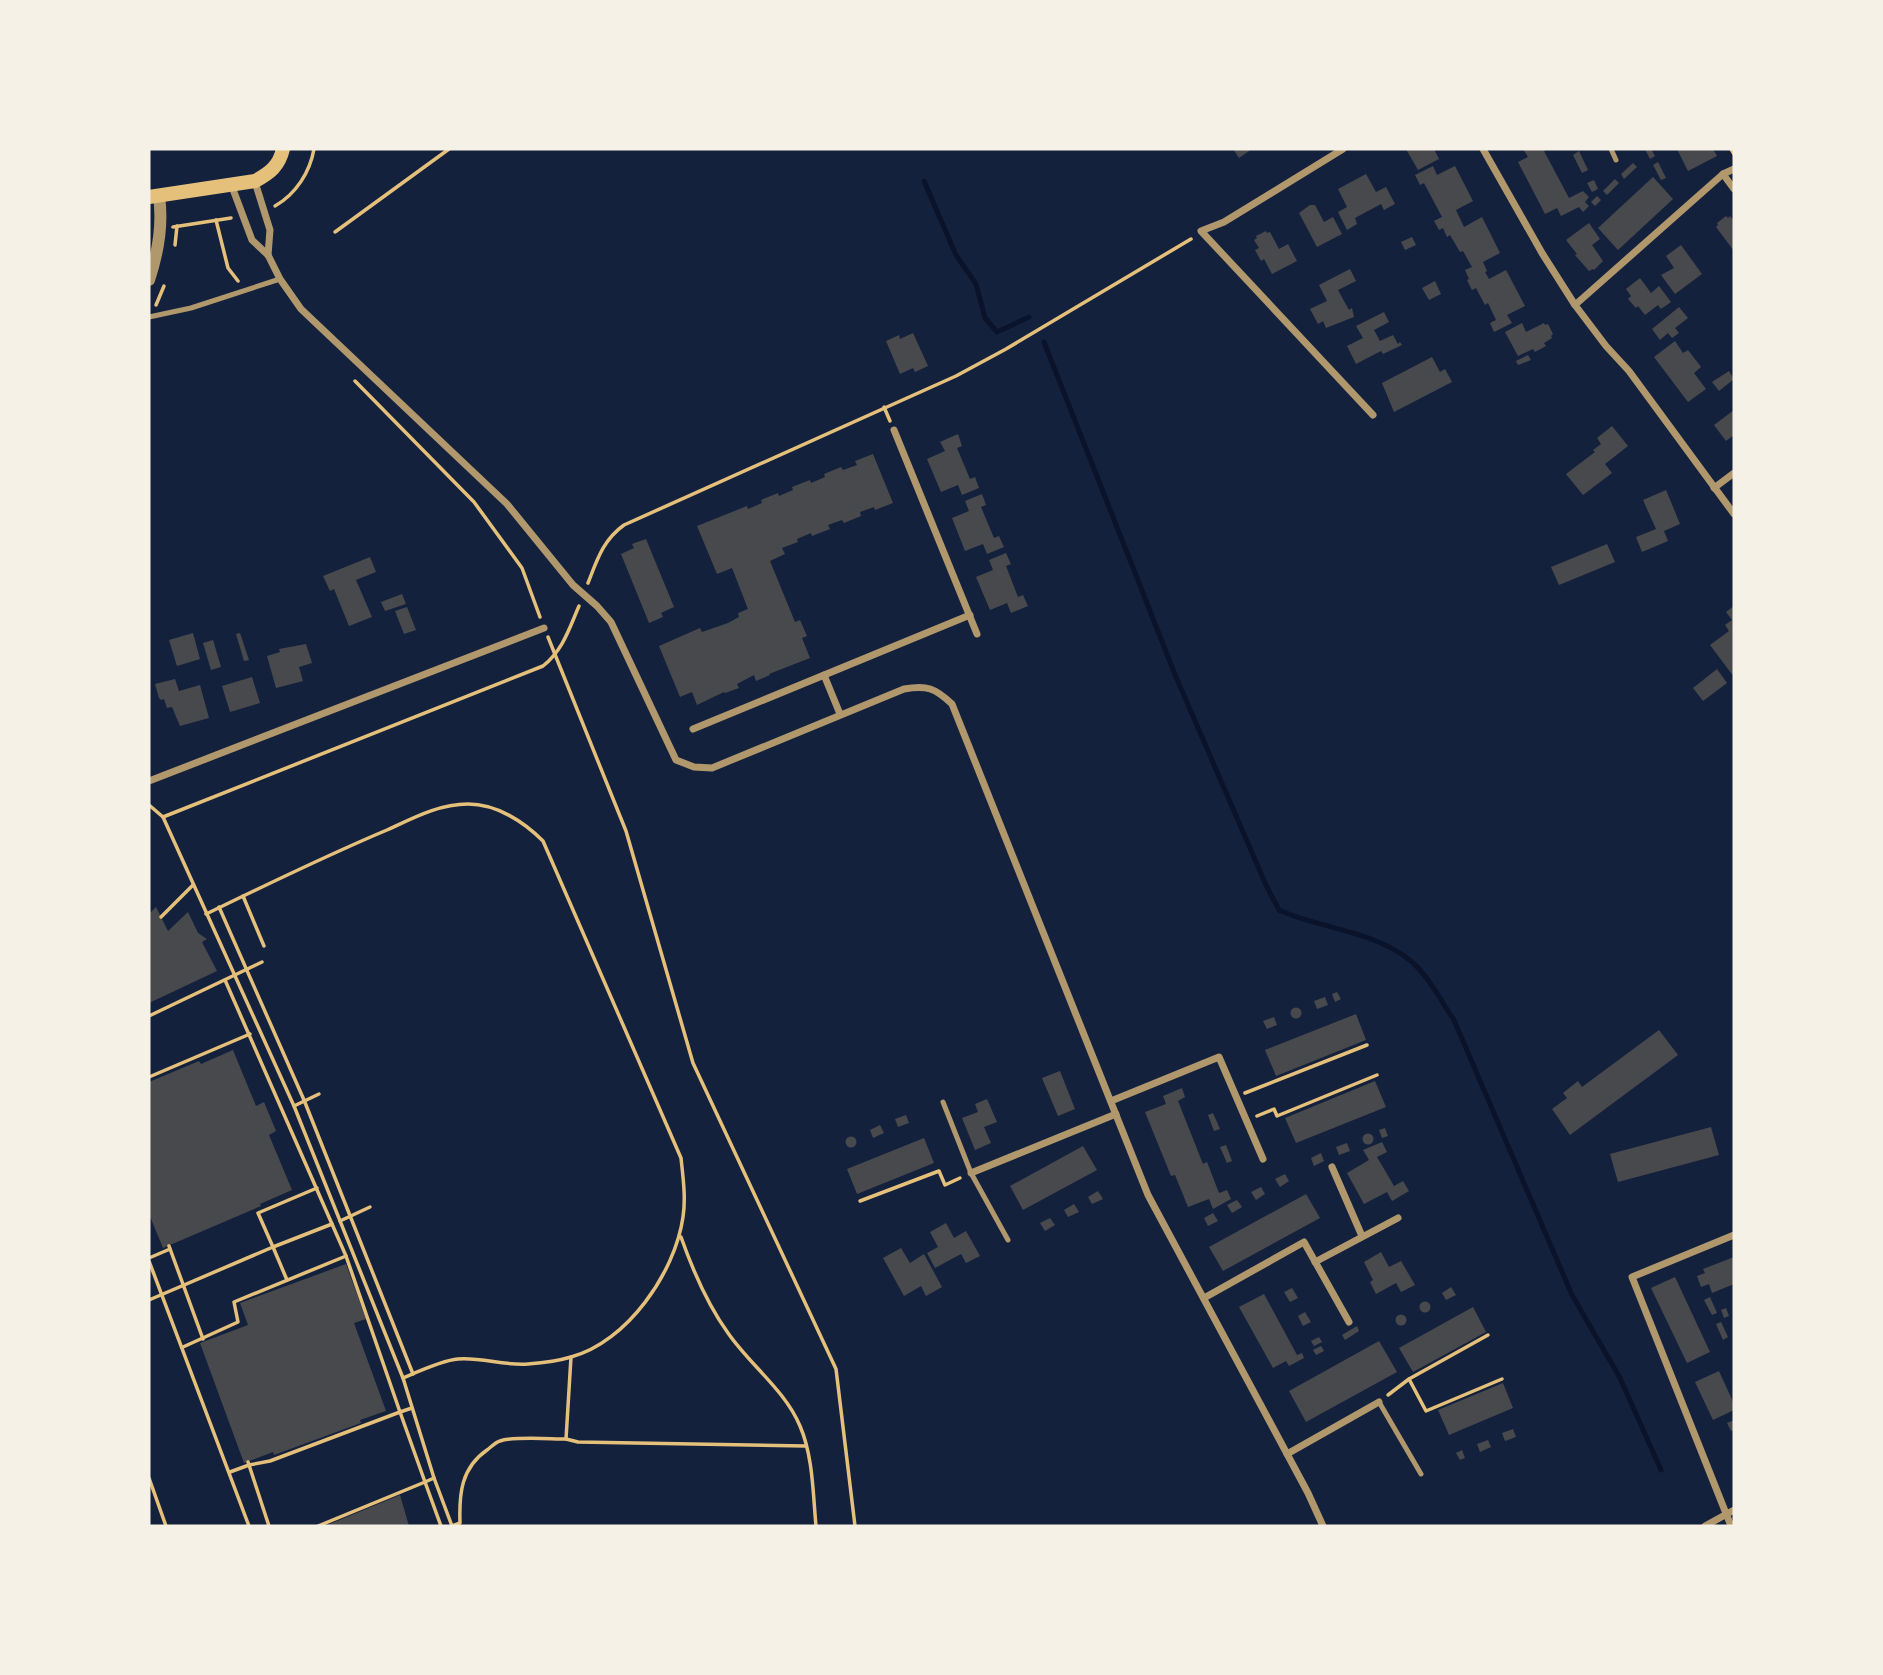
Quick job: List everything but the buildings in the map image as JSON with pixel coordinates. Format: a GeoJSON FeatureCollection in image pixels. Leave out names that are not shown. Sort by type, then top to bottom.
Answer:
{"type":"FeatureCollection","features":[{"type":"Feature","properties":{"kind":"main road"},"geometry":{"type":"LineString","coordinates":[[154,196],[255,181],[267,175],[277,165],[283,149]]}},
{"type":"Feature","properties":{"kind":"street"},"geometry":{"type":"LineString","coordinates":[[1343,149],[1224,222],[1201,231],[1373,415]]}},
{"type":"Feature","properties":{"kind":"street"},"geometry":{"type":"LineString","coordinates":[[1483,149],[1542,253],[1575,304],[1606,346],[1629,371],[1734,514]]}},
{"type":"Feature","properties":{"kind":"street"},"geometry":{"type":"LineString","coordinates":[[1575,304],[1723,174],[1734,169]]}},
{"type":"Feature","properties":{"kind":"street"},"geometry":{"type":"LineString","coordinates":[[1723,174],[1734,189]]}},
{"type":"Feature","properties":{"kind":"street"},"geometry":{"type":"LineString","coordinates":[[255,181],[270,230],[268,255]]}},
{"type":"Feature","properties":{"kind":"street"},"geometry":{"type":"LineString","coordinates":[[231,184],[252,240],[268,255],[280,279],[301,309],[507,505],[560,570],[611,622],[676,760],[694,767],[712,768],[904,689],[921,686],[939,692],[953,704],[1148,1195],[1323,1526]]}},
{"type":"Feature","properties":{"kind":"street"},"geometry":{"type":"LineString","coordinates":[[149,280],[160,228],[154,196]]}},
{"type":"Feature","properties":{"kind":"street"},"geometry":{"type":"LineString","coordinates":[[894,430],[977,634]]}},
{"type":"Feature","properties":{"kind":"street"},"geometry":{"type":"LineString","coordinates":[[1714,488],[1734,473]]}},
{"type":"Feature","properties":{"kind":"street"},"geometry":{"type":"LineString","coordinates":[[692,729],[970,615]]}},
{"type":"Feature","properties":{"kind":"street"},"geometry":{"type":"LineString","coordinates":[[149,781],[544,628]]}},
{"type":"Feature","properties":{"kind":"street"},"geometry":{"type":"LineString","coordinates":[[824,675],[840,714]]}},
{"type":"Feature","properties":{"kind":"street"},"geometry":{"type":"LineString","coordinates":[[1111,1101],[1219,1057],[1263,1159]]}},
{"type":"Feature","properties":{"kind":"street"},"geometry":{"type":"LineString","coordinates":[[971,1173],[1116,1114]]}},
{"type":"Feature","properties":{"kind":"street"},"geometry":{"type":"LineString","coordinates":[[1332,1167],[1362,1236]]}},
{"type":"Feature","properties":{"kind":"street"},"geometry":{"type":"LineString","coordinates":[[1315,1262],[1398,1217]]}},
{"type":"Feature","properties":{"kind":"street"},"geometry":{"type":"LineString","coordinates":[[1731,1526],[1632,1277],[1734,1235]]}},
{"type":"Feature","properties":{"kind":"street"},"geometry":{"type":"LineString","coordinates":[[1204,1298],[1304,1242],[1349,1322]]}},
{"type":"Feature","properties":{"kind":"street"},"geometry":{"type":"LineString","coordinates":[[1287,1454],[1379,1402]]}},
{"type":"Feature","properties":{"kind":"street"},"geometry":{"type":"LineString","coordinates":[[1705,1526],[1734,1510]]}},
{"type":"Feature","properties":{"kind":"lane"},"geometry":{"type":"LineString","coordinates":[[1611,149],[1616,160]]}},
{"type":"Feature","properties":{"kind":"lane"},"geometry":{"type":"LineString","coordinates":[[149,317],[191,308],[280,279]]}},
{"type":"Feature","properties":{"kind":"lane"},"geometry":{"type":"LineString","coordinates":[[943,1102],[971,1173],[1009,1240]]}},
{"type":"Feature","properties":{"kind":"lane"},"geometry":{"type":"LineString","coordinates":[[1379,1402],[1421,1474]]}},
{"type":"Feature","properties":{"kind":"path"},"geometry":{"type":"LineString","coordinates":[[262,211],[284,201],[297,187],[309,170],[314,149]]}},
{"type":"Feature","properties":{"kind":"path"},"geometry":{"type":"LineString","coordinates":[[335,232],[449,149]]}},
{"type":"Feature","properties":{"kind":"path"},"geometry":{"type":"LineString","coordinates":[[1731,149],[1734,154]]}},
{"type":"Feature","properties":{"kind":"path"},"geometry":{"type":"LineString","coordinates":[[177,226],[242,216]]}},
{"type":"Feature","properties":{"kind":"path"},"geometry":{"type":"LineString","coordinates":[[216,220],[228,268],[244,289],[262,285]]}},
{"type":"Feature","properties":{"kind":"path"},"geometry":{"type":"LineString","coordinates":[[163,817],[530,672],[556,655],[566,638],[603,545],[614,532],[968,370],[1184,244],[1201,231]]}},
{"type":"Feature","properties":{"kind":"path"},"geometry":{"type":"LineString","coordinates":[[349,375],[474,502],[522,568],[626,831],[693,1063],[836,1369],[855,1526]]}},
{"type":"Feature","properties":{"kind":"path"},"geometry":{"type":"LineString","coordinates":[[206,914],[346,847],[440,807],[468,804],[492,807],[530,828],[543,841],[681,1158],[684,1214],[680,1235],[671,1260],[655,1290],[631,1320],[609,1337],[571,1357],[528,1364],[457,1359],[402,1378]]}},
{"type":"Feature","properties":{"kind":"path"},"geometry":{"type":"LineString","coordinates":[[149,805],[163,817],[294,1106],[402,1378],[452,1526],[460,1523],[462,1483],[470,1466],[482,1453],[500,1441],[566,1439],[805,1446]]}},
{"type":"Feature","properties":{"kind":"path"},"geometry":{"type":"LineString","coordinates":[[160,917],[193,885]]}},
{"type":"Feature","properties":{"kind":"path"},"geometry":{"type":"LineString","coordinates":[[243,896],[264,946]]}},
{"type":"Feature","properties":{"kind":"path"},"geometry":{"type":"LineString","coordinates":[[219,907],[304,1100],[413,1374]]}},
{"type":"Feature","properties":{"kind":"path"},"geometry":{"type":"LineString","coordinates":[[149,1016],[262,962]]}},
{"type":"Feature","properties":{"kind":"path"},"geometry":{"type":"LineString","coordinates":[[225,980],[346,1256],[441,1526]]}},
{"type":"Feature","properties":{"kind":"path"},"geometry":{"type":"LineString","coordinates":[[149,1077],[250,1034]]}},
{"type":"Feature","properties":{"kind":"path"},"geometry":{"type":"LineString","coordinates":[[1235,1097],[1367,1045]]}},
{"type":"Feature","properties":{"kind":"path"},"geometry":{"type":"LineString","coordinates":[[1246,1120],[1274,1109],[1277,1115],[1377,1075]]}},
{"type":"Feature","properties":{"kind":"path"},"geometry":{"type":"LineString","coordinates":[[294,1106],[319,1094]]}},
{"type":"Feature","properties":{"kind":"path"},"geometry":{"type":"LineString","coordinates":[[860,1200],[939,1171],[945,1185]]}},
{"type":"Feature","properties":{"kind":"path"},"geometry":{"type":"LineString","coordinates":[[287,1280],[258,1213],[317,1188]]}},
{"type":"Feature","properties":{"kind":"path"},"geometry":{"type":"LineString","coordinates":[[149,1300],[370,1207]]}},
{"type":"Feature","properties":{"kind":"path"},"geometry":{"type":"LineString","coordinates":[[680,1235],[696,1276],[729,1334],[794,1414],[801,1428],[816,1526]]}},
{"type":"Feature","properties":{"kind":"path"},"geometry":{"type":"LineString","coordinates":[[203,1340],[169,1247],[149,1259],[249,1526]]}},
{"type":"Feature","properties":{"kind":"path"},"geometry":{"type":"LineString","coordinates":[[183,1347],[239,1322],[234,1302],[346,1256]]}},
{"type":"Feature","properties":{"kind":"path"},"geometry":{"type":"LineString","coordinates":[[1379,1402],[1409,1379],[1488,1335]]}},
{"type":"Feature","properties":{"kind":"path"},"geometry":{"type":"LineString","coordinates":[[566,1439],[571,1357]]}},
{"type":"Feature","properties":{"kind":"path"},"geometry":{"type":"LineString","coordinates":[[1409,1379],[1426,1410],[1502,1379]]}},
{"type":"Feature","properties":{"kind":"path"},"geometry":{"type":"LineString","coordinates":[[230,1472],[248,1464],[270,1461],[412,1408]]}},
{"type":"Feature","properties":{"kind":"path"},"geometry":{"type":"LineString","coordinates":[[248,1464],[269,1526]]}},
{"type":"Feature","properties":{"kind":"path"},"geometry":{"type":"LineString","coordinates":[[318,1526],[434,1478]]}},
{"type":"Feature","properties":{"kind":"path"},"geometry":{"type":"LineString","coordinates":[[149,1479],[166,1526]]}},
{"type":"Feature","properties":{"kind":"waterway"},"geometry":{"type":"LineString","coordinates":[[924,181],[956,255],[976,284],[985,318],[997,332],[1029,317]]}},
{"type":"Feature","properties":{"kind":"waterway"},"geometry":{"type":"LineString","coordinates":[[1044,342],[1176,677],[1279,910],[1382,943],[1412,962],[1424,975],[1454,1020],[1572,1295],[1620,1378],[1661,1470]]}}]}
